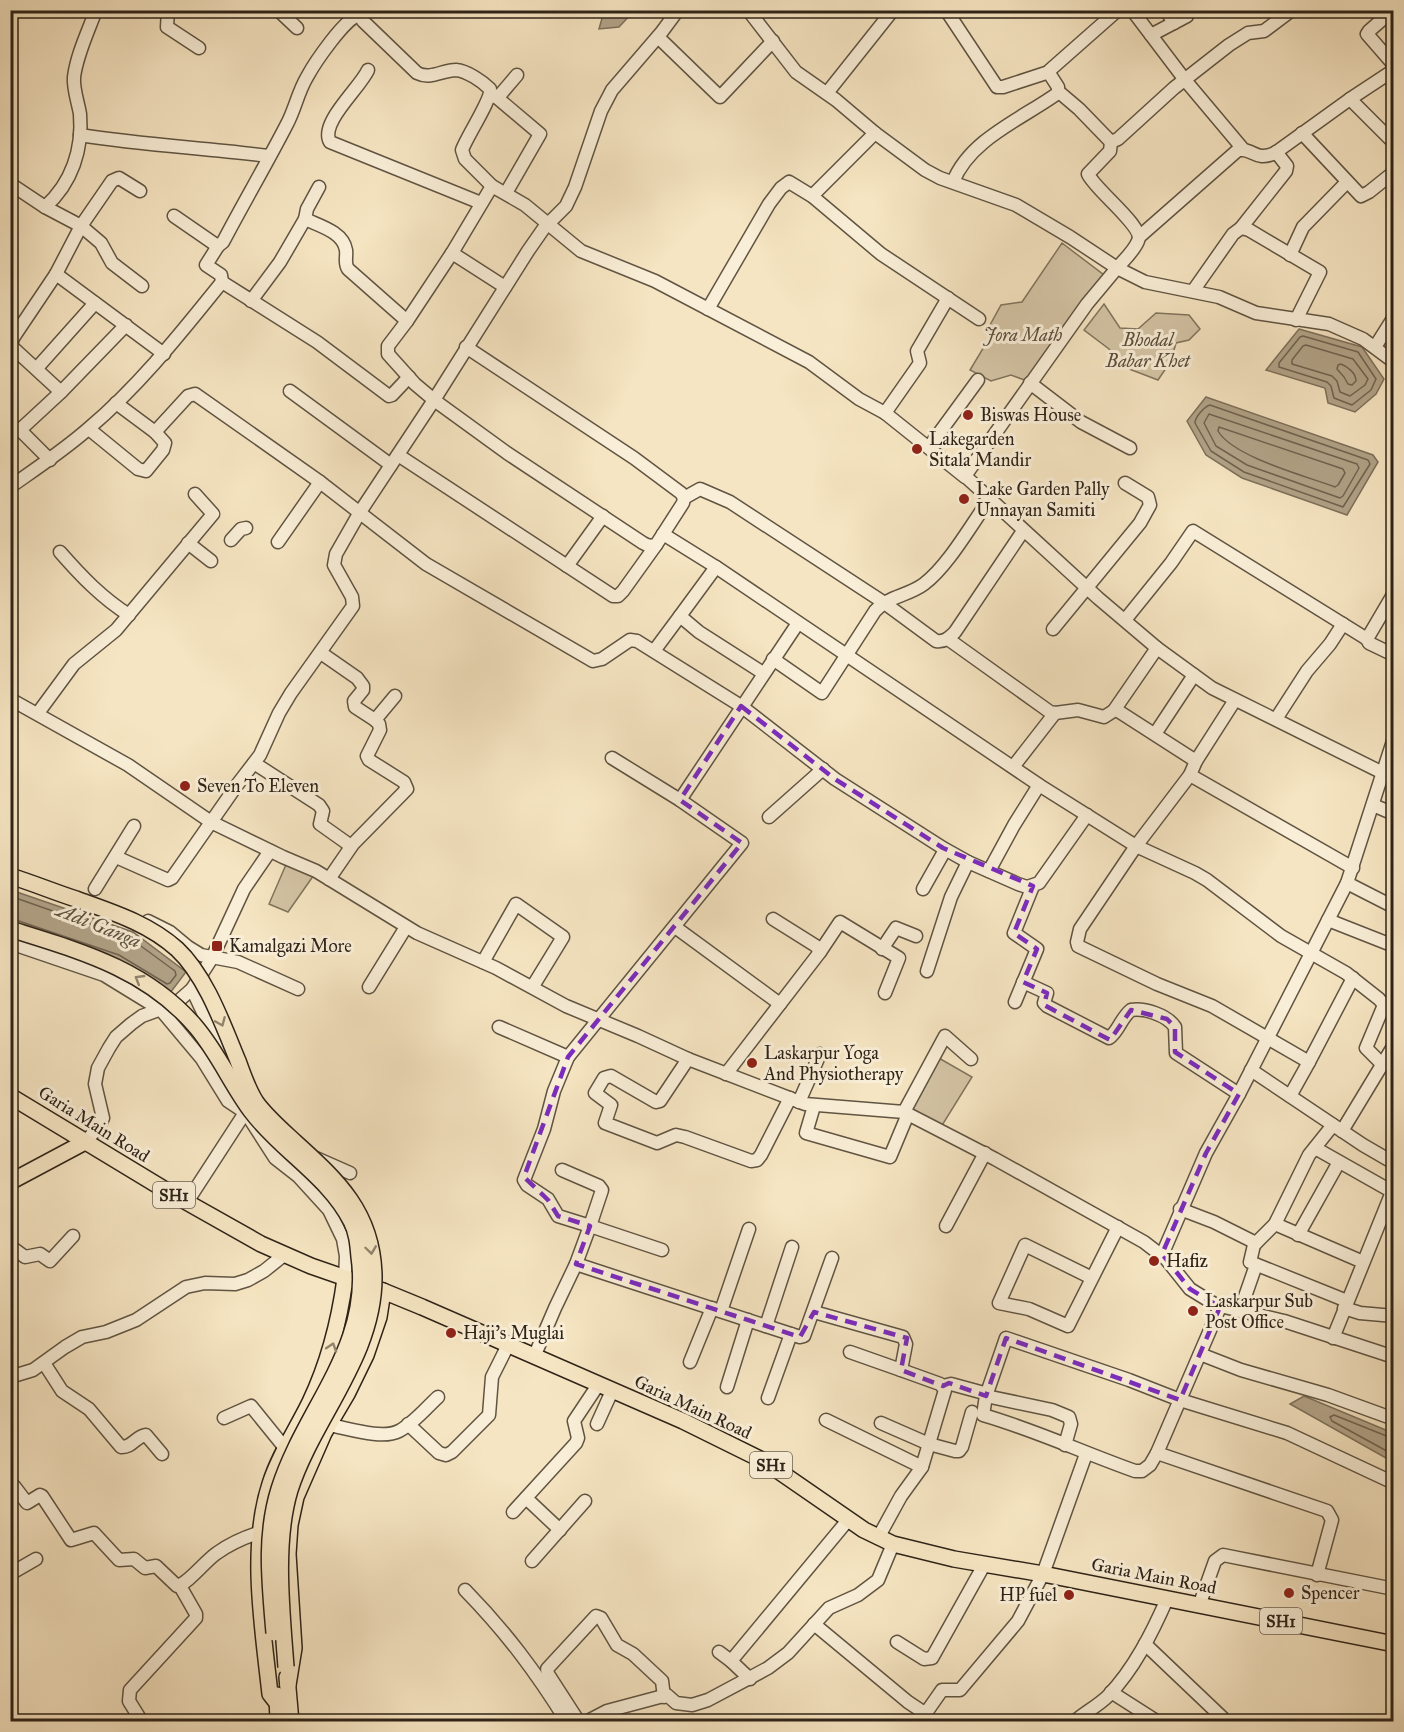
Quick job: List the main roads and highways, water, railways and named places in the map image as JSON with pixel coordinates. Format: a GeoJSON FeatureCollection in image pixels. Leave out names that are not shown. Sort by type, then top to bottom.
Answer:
{"type":"FeatureCollection","features":[{"type":"Feature","properties":{"kind":"main road"},"geometry":{"type":"LineString","coordinates":[[10,876],[126,917],[156,932],[178,950],[195,970],[218,1014],[256,1101],[277,1126],[339,1184],[353,1201],[370,1239],[374,1276],[371,1305],[365,1329],[350,1371],[302,1459],[290,1492],[283,1527],[278,1722]]}},
{"type":"Feature","properties":{"kind":"main road"},"geometry":{"type":"LineString","coordinates":[[10,929],[100,958],[158,990],[196,1027],[218,1056],[238,1094],[264,1128],[333,1195],[353,1224],[362,1272],[353,1330],[339,1369],[295,1447],[279,1490],[271,1528],[267,1558],[281,1668],[288,1685]]}},
{"type":"Feature","properties":{"kind":"main road","name":"Garia Main Road"},"geometry":{"type":"LineString","coordinates":[[10,1096],[186,1202],[284,1255],[383,1291],[682,1421],[778,1469],[848,1520],[893,1544],[984,1565],[1043,1574],[1394,1644]]}},
{"type":"Feature","properties":{"kind":"main road"},"geometry":{"type":"LineString","coordinates":[[10,1182],[85,1142]]}},
{"type":"Feature","properties":{"kind":"main road"},"geometry":{"type":"LineString","coordinates":[[277,1703],[270,1694],[260,1589],[263,1512],[270,1484],[285,1448],[326,1366],[336,1334],[345,1279]]}},
{"type":"Feature","properties":{"kind":"main road"},"geometry":{"type":"LineString","coordinates":[[291,1722],[288,1685],[294,1648],[288,1554],[290,1525],[296,1497],[329,1425],[366,1355],[379,1317],[383,1291]]}},
{"type":"Feature","properties":{"kind":"water"},"geometry":{"type":"Polygon","coordinates":[[[604,10],[634,11],[619,27],[599,29],[604,10]]]}},
{"type":"Feature","properties":{"kind":"water"},"geometry":{"type":"Polygon","coordinates":[[[1299,329],[1362,347],[1384,379],[1376,394],[1355,412],[1328,403],[1325,388],[1266,370],[1299,329]]]}},
{"type":"Feature","properties":{"kind":"water"},"geometry":{"type":"Polygon","coordinates":[[[1206,397],[1373,455],[1378,462],[1347,515],[1242,478],[1206,455],[1187,421],[1206,397]]]}},
{"type":"Feature","properties":{"kind":"water","name":"Adi Ganga"},"geometry":{"type":"Polygon","coordinates":[[[11,890],[133,932],[186,972],[170,993],[11,923],[11,890]]]}},
{"type":"Feature","properties":{"kind":"water"},"geometry":{"type":"Polygon","coordinates":[[[1304,1396],[1393,1433],[1393,1462],[1290,1404],[1304,1396]]]}},
{"type":"Feature","properties":{"kind":"place","name":"Biswas House"},"geometry":{"type":"Point","coordinates":[968,415]}},
{"type":"Feature","properties":{"kind":"place","name":"Lakegarden Sitala Mandir"},"geometry":{"type":"Point","coordinates":[917,449]}},
{"type":"Feature","properties":{"kind":"place","name":"Lake Garden Pally Unnayan Samiti"},"geometry":{"type":"Point","coordinates":[964,499]}},
{"type":"Feature","properties":{"kind":"place","name":"Seven To Eleven"},"geometry":{"type":"Point","coordinates":[185,786]}},
{"type":"Feature","properties":{"kind":"place","name":"Kamalgazi More"},"geometry":{"type":"Point","coordinates":[217,946]}},
{"type":"Feature","properties":{"kind":"place","name":"Laskarpur Yoga And Physiotherapy"},"geometry":{"type":"Point","coordinates":[752,1063]}},
{"type":"Feature","properties":{"kind":"place","name":"Hafiz"},"geometry":{"type":"Point","coordinates":[1154,1261]}},
{"type":"Feature","properties":{"kind":"place","name":"Laskarpur Sub Post Office"},"geometry":{"type":"Point","coordinates":[1193,1311]}},
{"type":"Feature","properties":{"kind":"place","name":"Haji's Muglai"},"geometry":{"type":"Point","coordinates":[451,1333]}},
{"type":"Feature","properties":{"kind":"place","name":"Spencer"},"geometry":{"type":"Point","coordinates":[1289,1593]}},
{"type":"Feature","properties":{"kind":"place","name":"HP fuel"},"geometry":{"type":"Point","coordinates":[1069,1595]}},
{"type":"Feature","properties":{"kind":"park label","name":"Jora Math"},"geometry":{"type":"Point","coordinates":[1023,335]}},
{"type":"Feature","properties":{"kind":"park label","name":"Bhodal Babar Khet"},"geometry":{"type":"Point","coordinates":[1148,350]}}]}
